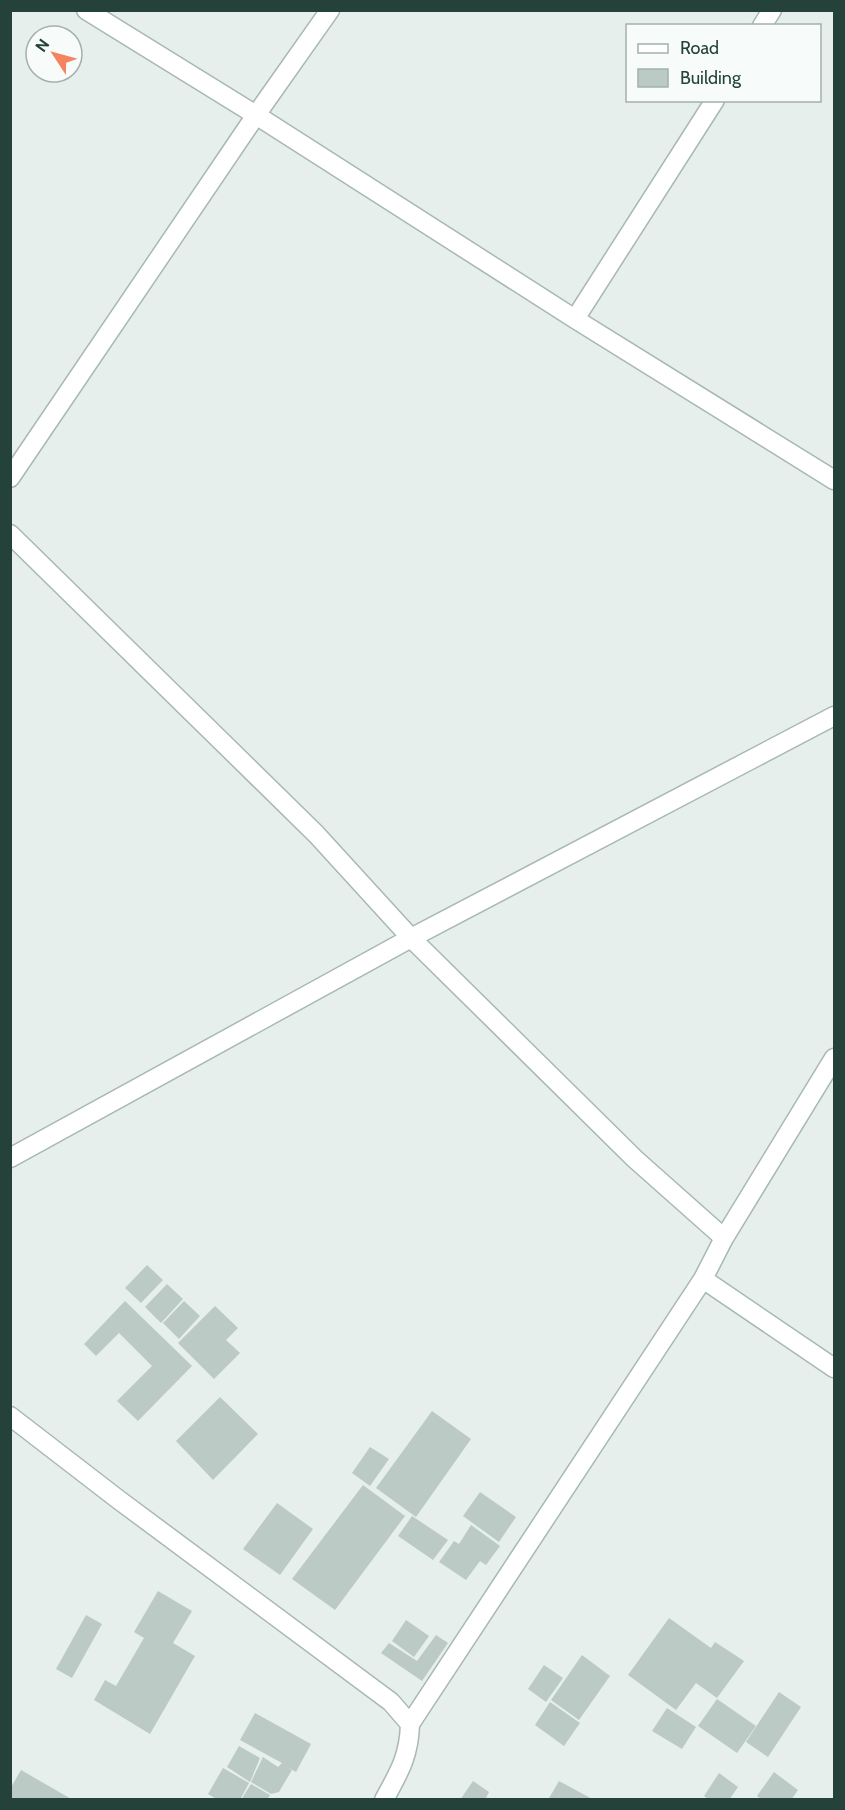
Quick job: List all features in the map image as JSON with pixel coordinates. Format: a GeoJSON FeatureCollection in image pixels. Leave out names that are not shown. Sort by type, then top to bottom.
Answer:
{"type":"FeatureCollection","features":[{"type":"Feature","properties":{"kind":"street"},"geometry":{"type":"LineString","coordinates":[[86,10],[575,319],[833,475]]}},
{"type":"Feature","properties":{"kind":"street"},"geometry":{"type":"LineString","coordinates":[[10,478],[330,10]]}},
{"type":"Feature","properties":{"kind":"street"},"geometry":{"type":"LineString","coordinates":[[763,24],[772,10]]}},
{"type":"Feature","properties":{"kind":"street"},"geometry":{"type":"LineString","coordinates":[[575,319],[714,102]]}},
{"type":"Feature","properties":{"kind":"street"},"geometry":{"type":"LineString","coordinates":[[10,534],[316,834],[411,938],[635,1159],[723,1238]]}},
{"type":"Feature","properties":{"kind":"street"},"geometry":{"type":"LineString","coordinates":[[10,1158],[411,938],[834,716]]}},
{"type":"Feature","properties":{"kind":"street"},"geometry":{"type":"LineString","coordinates":[[384,1800],[401,1768],[410,1743],[410,1724],[703,1279],[723,1238],[834,1058]]}},
{"type":"Feature","properties":{"kind":"street"},"geometry":{"type":"LineString","coordinates":[[703,1279],[834,1368]]}},
{"type":"Feature","properties":{"kind":"street"},"geometry":{"type":"LineString","coordinates":[[10,1416],[128,1507],[391,1702],[410,1724]]}},
{"type":"Feature","properties":{"kind":"building"},"geometry":{"type":"Polygon","coordinates":[[[147,1265],[163,1280],[141,1303],[125,1288],[147,1265]]]}},
{"type":"Feature","properties":{"kind":"building"},"geometry":{"type":"Polygon","coordinates":[[[167,1284],[183,1299],[161,1323],[145,1307],[167,1284]]]}},
{"type":"Feature","properties":{"kind":"building"},"geometry":{"type":"Polygon","coordinates":[[[125,1301],[192,1366],[138,1421],[117,1401],[152,1366],[119,1333],[96,1356],[84,1344],[125,1301]]]}},
{"type":"Feature","properties":{"kind":"building"},"geometry":{"type":"Polygon","coordinates":[[[184,1301],[200,1316],[179,1339],[163,1323],[184,1301]]]}},
{"type":"Feature","properties":{"kind":"building"},"geometry":{"type":"Polygon","coordinates":[[[215,1306],[238,1328],[226,1340],[240,1353],[214,1379],[178,1343],[215,1306]]]}},
{"type":"Feature","properties":{"kind":"building"},"geometry":{"type":"Polygon","coordinates":[[[220,1397],[258,1434],[213,1480],[176,1441],[220,1397]]]}},
{"type":"Feature","properties":{"kind":"building"},"geometry":{"type":"Polygon","coordinates":[[[432,1411],[471,1439],[416,1517],[376,1488],[432,1411]]]}},
{"type":"Feature","properties":{"kind":"building"},"geometry":{"type":"Polygon","coordinates":[[[370,1447],[389,1459],[370,1486],[352,1473],[370,1447]]]}},
{"type":"Feature","properties":{"kind":"building"},"geometry":{"type":"Polygon","coordinates":[[[363,1485],[405,1516],[335,1610],[292,1579],[363,1485]]]}},
{"type":"Feature","properties":{"kind":"building"},"geometry":{"type":"Polygon","coordinates":[[[480,1492],[516,1517],[499,1542],[463,1516],[480,1492]]]}},
{"type":"Feature","properties":{"kind":"building"},"geometry":{"type":"Polygon","coordinates":[[[277,1503],[313,1529],[280,1575],[243,1549],[277,1503]]]}},
{"type":"Feature","properties":{"kind":"building"},"geometry":{"type":"Polygon","coordinates":[[[412,1516],[448,1540],[433,1560],[398,1536],[412,1516]]]}},
{"type":"Feature","properties":{"kind":"building"},"geometry":{"type":"Polygon","coordinates":[[[471,1525],[500,1546],[486,1565],[480,1561],[466,1580],[439,1562],[454,1541],[459,1544],[471,1525]]]}},
{"type":"Feature","properties":{"kind":"building"},"geometry":{"type":"Polygon","coordinates":[[[158,1591],[192,1611],[173,1643],[195,1656],[150,1734],[94,1700],[105,1680],[116,1686],[144,1638],[134,1632],[158,1591]]]}},
{"type":"Feature","properties":{"kind":"building"},"geometry":{"type":"Polygon","coordinates":[[[86,1615],[102,1624],[72,1678],[56,1669],[86,1615]]]}},
{"type":"Feature","properties":{"kind":"building"},"geometry":{"type":"Polygon","coordinates":[[[669,1618],[711,1648],[715,1642],[744,1661],[717,1698],[696,1683],[676,1710],[628,1675],[669,1618]]]}},
{"type":"Feature","properties":{"kind":"building"},"geometry":{"type":"Polygon","coordinates":[[[406,1620],[429,1636],[414,1657],[392,1641],[406,1620]]]}},
{"type":"Feature","properties":{"kind":"building"},"geometry":{"type":"Polygon","coordinates":[[[436,1635],[448,1643],[422,1681],[381,1653],[389,1643],[417,1661],[436,1635]]]}},
{"type":"Feature","properties":{"kind":"building"},"geometry":{"type":"Polygon","coordinates":[[[582,1655],[610,1676],[579,1720],[551,1700],[582,1655]]]}},
{"type":"Feature","properties":{"kind":"building"},"geometry":{"type":"Polygon","coordinates":[[[544,1665],[563,1678],[546,1702],[528,1689],[544,1665]]]}},
{"type":"Feature","properties":{"kind":"building"},"geometry":{"type":"Polygon","coordinates":[[[779,1692],[801,1707],[768,1757],[746,1742],[779,1692]]]}},
{"type":"Feature","properties":{"kind":"building"},"geometry":{"type":"Polygon","coordinates":[[[717,1699],[756,1726],[737,1753],[698,1726],[717,1699]]]}},
{"type":"Feature","properties":{"kind":"building"},"geometry":{"type":"Polygon","coordinates":[[[550,1702],[580,1723],[564,1746],[535,1725],[550,1702]]]}},
{"type":"Feature","properties":{"kind":"building"},"geometry":{"type":"Polygon","coordinates":[[[667,1708],[696,1727],[682,1749],[652,1731],[667,1708]]]}},
{"type":"Feature","properties":{"kind":"building"},"geometry":{"type":"Polygon","coordinates":[[[255,1713],[311,1744],[296,1772],[286,1766],[292,1770],[279,1792],[271,1794],[251,1782],[263,1757],[278,1767],[282,1763],[240,1740],[255,1713]]]}},
{"type":"Feature","properties":{"kind":"building"},"geometry":{"type":"Polygon","coordinates":[[[239,1746],[260,1758],[250,1782],[227,1767],[239,1746]]]}},
{"type":"Feature","properties":{"kind":"building"},"geometry":{"type":"Polygon","coordinates":[[[223,1768],[249,1783],[240,1800],[218,1800],[208,1794],[223,1768]]]}},
{"type":"Feature","properties":{"kind":"building"},"geometry":{"type":"Polygon","coordinates":[[[21,1770],[73,1800],[10,1800],[10,1789],[21,1770]]]}},
{"type":"Feature","properties":{"kind":"building"},"geometry":{"type":"Polygon","coordinates":[[[774,1772],[798,1790],[791,1800],[762,1800],[757,1796],[774,1772]]]}},
{"type":"Feature","properties":{"kind":"building"},"geometry":{"type":"Polygon","coordinates":[[[719,1773],[738,1787],[729,1800],[709,1800],[704,1796],[719,1773]]]}},
{"type":"Feature","properties":{"kind":"building"},"geometry":{"type":"Polygon","coordinates":[[[473,1781],[489,1792],[485,1800],[460,1800],[473,1781]]]}},
{"type":"Feature","properties":{"kind":"building"},"geometry":{"type":"Polygon","coordinates":[[[559,1781],[594,1800],[548,1800],[559,1781]]]}},
{"type":"Feature","properties":{"kind":"building"},"geometry":{"type":"Polygon","coordinates":[[[251,1784],[270,1795],[267,1800],[241,1800],[251,1784]]]}}]}
